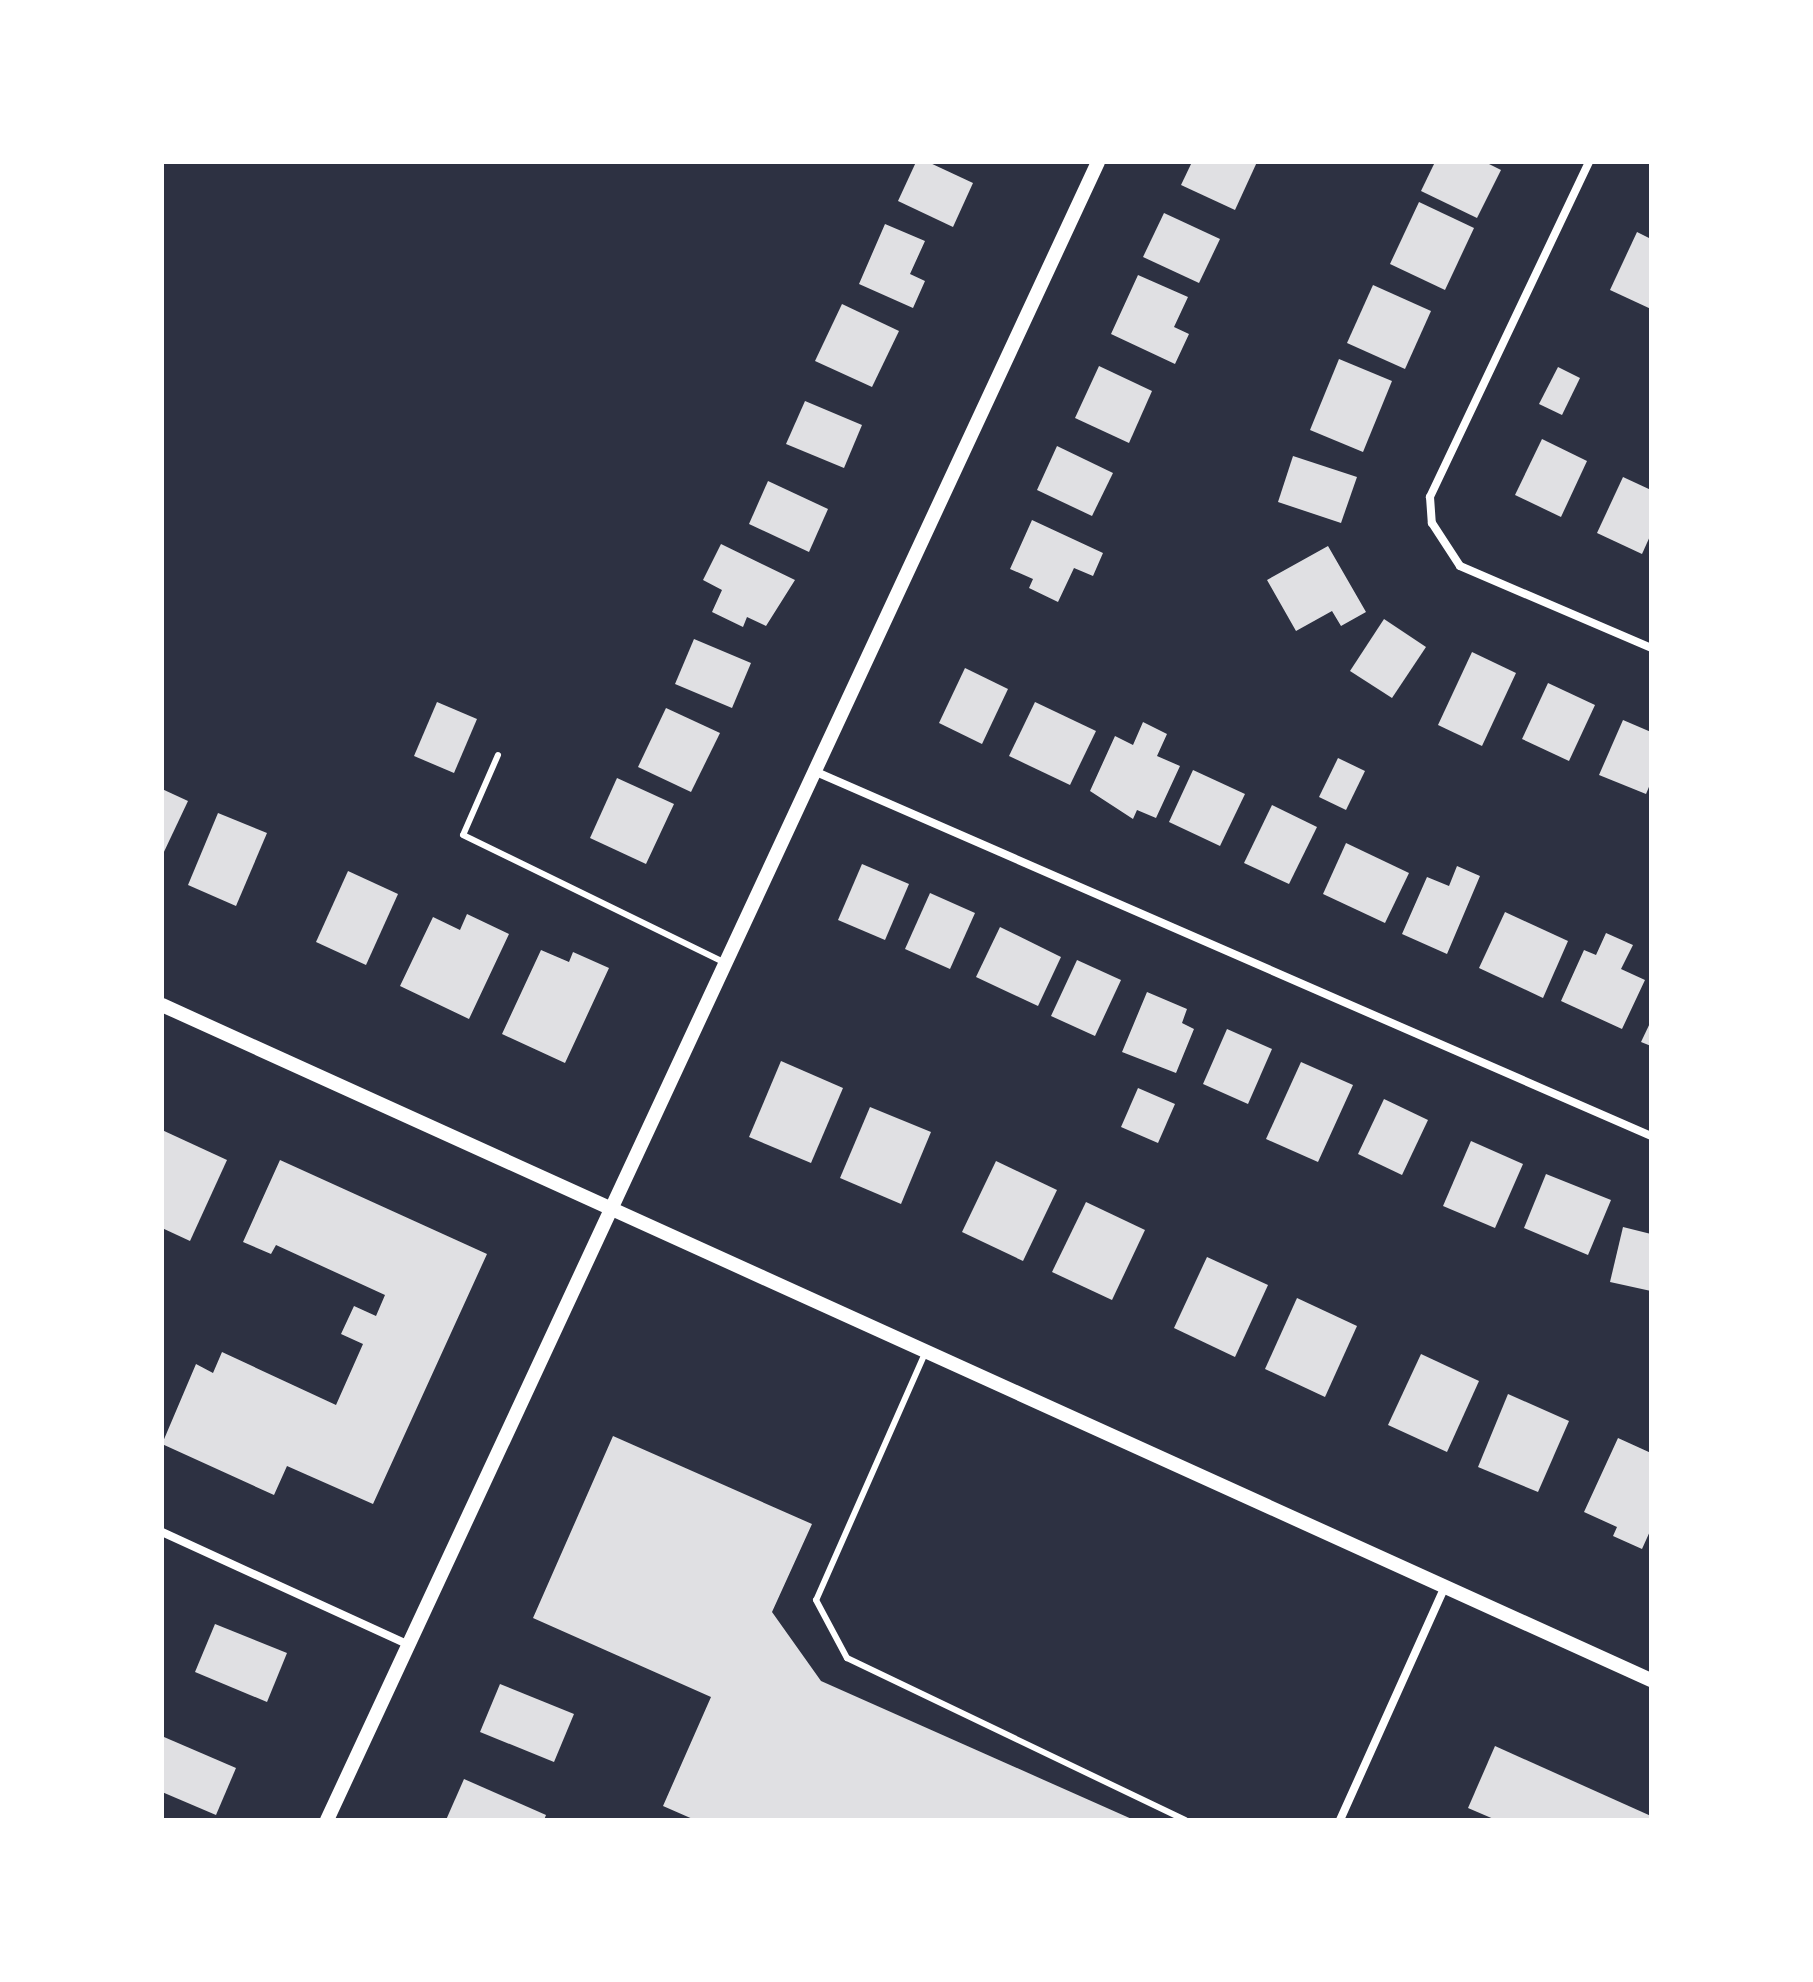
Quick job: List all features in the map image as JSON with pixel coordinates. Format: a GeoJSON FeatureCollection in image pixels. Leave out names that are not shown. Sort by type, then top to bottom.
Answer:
{"type":"FeatureCollection","features":[{"type":"Feature","properties":{"kind":"street"},"geometry":{"type":"LineString","coordinates":[[327,1820],[1098,162]]}},
{"type":"Feature","properties":{"kind":"street"},"geometry":{"type":"LineString","coordinates":[[1589,162],[1430,497],[1432,523],[1460,566],[1651,648]]}},
{"type":"Feature","properties":{"kind":"street"},"geometry":{"type":"LineString","coordinates":[[814,771],[1651,1136]]}},
{"type":"Feature","properties":{"kind":"street"},"geometry":{"type":"LineString","coordinates":[[162,1005],[1651,1680]]}},
{"type":"Feature","properties":{"kind":"street"},"geometry":{"type":"LineString","coordinates":[[162,1532],[409,1645]]}},
{"type":"Feature","properties":{"kind":"street"},"geometry":{"type":"LineString","coordinates":[[1340,1820],[1445,1586]]}},
{"type":"Feature","properties":{"kind":"lane"},"geometry":{"type":"LineString","coordinates":[[498,755],[463,835],[725,963]]}},
{"type":"Feature","properties":{"kind":"lane"},"geometry":{"type":"LineString","coordinates":[[927,1350],[816,1600],[847,1658],[1185,1820]]}},
{"type":"Feature","properties":{"kind":"building"},"geometry":{"type":"Polygon","coordinates":[[[916,162],[928,162],[973,183],[953,227],[898,201],[916,162]]]}},
{"type":"Feature","properties":{"kind":"building"},"geometry":{"type":"Polygon","coordinates":[[[1192,162],[1257,162],[1235,210],[1181,185],[1192,162]]]}},
{"type":"Feature","properties":{"kind":"building"},"geometry":{"type":"Polygon","coordinates":[[[1435,162],[1485,162],[1501,170],[1477,218],[1421,191],[1435,162]]]}},
{"type":"Feature","properties":{"kind":"building"},"geometry":{"type":"Polygon","coordinates":[[[1419,202],[1474,228],[1445,290],[1390,264],[1419,202]]]}},
{"type":"Feature","properties":{"kind":"building"},"geometry":{"type":"Polygon","coordinates":[[[1164,213],[1220,239],[1199,283],[1143,257],[1164,213]]]}},
{"type":"Feature","properties":{"kind":"building"},"geometry":{"type":"Polygon","coordinates":[[[885,224],[925,241],[910,274],[925,281],[913,308],[859,284],[885,224]]]}},
{"type":"Feature","properties":{"kind":"building"},"geometry":{"type":"Polygon","coordinates":[[[1637,232],[1651,239],[1651,309],[1610,290],[1637,232]]]}},
{"type":"Feature","properties":{"kind":"building"},"geometry":{"type":"Polygon","coordinates":[[[1138,275],[1188,297],[1174,327],[1189,334],[1175,364],[1111,334],[1138,275]]]}},
{"type":"Feature","properties":{"kind":"building"},"geometry":{"type":"Polygon","coordinates":[[[1373,285],[1431,311],[1405,369],[1347,343],[1373,285]]]}},
{"type":"Feature","properties":{"kind":"building"},"geometry":{"type":"Polygon","coordinates":[[[842,304],[899,331],[872,387],[815,361],[842,304]]]}},
{"type":"Feature","properties":{"kind":"building"},"geometry":{"type":"Polygon","coordinates":[[[1339,359],[1392,381],[1363,452],[1310,430],[1339,359]]]}},
{"type":"Feature","properties":{"kind":"building"},"geometry":{"type":"Polygon","coordinates":[[[1099,366],[1152,391],[1129,443],[1075,418],[1099,366]]]}},
{"type":"Feature","properties":{"kind":"building"},"geometry":{"type":"Polygon","coordinates":[[[1558,367],[1580,378],[1562,415],[1539,404],[1558,367]]]}},
{"type":"Feature","properties":{"kind":"building"},"geometry":{"type":"Polygon","coordinates":[[[805,401],[862,425],[844,468],[786,444],[805,401]]]}},
{"type":"Feature","properties":{"kind":"building"},"geometry":{"type":"Polygon","coordinates":[[[1542,439],[1587,461],[1561,517],[1515,495],[1542,439]]]}},
{"type":"Feature","properties":{"kind":"building"},"geometry":{"type":"Polygon","coordinates":[[[1057,446],[1113,473],[1092,516],[1037,490],[1057,446]]]}},
{"type":"Feature","properties":{"kind":"building"},"geometry":{"type":"Polygon","coordinates":[[[1293,456],[1357,477],[1341,523],[1278,502],[1293,456]]]}},
{"type":"Feature","properties":{"kind":"building"},"geometry":{"type":"Polygon","coordinates":[[[1623,477],[1651,490],[1651,534],[1642,554],[1597,533],[1623,477]]]}},
{"type":"Feature","properties":{"kind":"building"},"geometry":{"type":"Polygon","coordinates":[[[768,481],[828,509],[809,552],[749,524],[768,481]]]}},
{"type":"Feature","properties":{"kind":"building"},"geometry":{"type":"Polygon","coordinates":[[[1032,520],[1103,553],[1093,576],[1074,568],[1058,602],[1029,588],[1033,579],[1010,569],[1032,520]]]}},
{"type":"Feature","properties":{"kind":"building"},"geometry":{"type":"Polygon","coordinates":[[[721,544],[795,580],[766,626],[747,617],[743,627],[712,612],[722,590],[703,580],[721,544]]]}},
{"type":"Feature","properties":{"kind":"building"},"geometry":{"type":"Polygon","coordinates":[[[1328,546],[1366,612],[1341,626],[1332,611],[1296,631],[1267,580],[1328,546]]]}},
{"type":"Feature","properties":{"kind":"building"},"geometry":{"type":"Polygon","coordinates":[[[1384,619],[1426,647],[1392,698],[1350,671],[1384,619]]]}},
{"type":"Feature","properties":{"kind":"building"},"geometry":{"type":"Polygon","coordinates":[[[694,639],[751,663],[732,708],[675,684],[694,639]]]}},
{"type":"Feature","properties":{"kind":"building"},"geometry":{"type":"Polygon","coordinates":[[[1472,652],[1516,673],[1482,746],[1438,725],[1472,652]]]}},
{"type":"Feature","properties":{"kind":"building"},"geometry":{"type":"Polygon","coordinates":[[[965,668],[1008,689],[982,744],[939,723],[965,668]]]}},
{"type":"Feature","properties":{"kind":"building"},"geometry":{"type":"Polygon","coordinates":[[[1548,683],[1595,705],[1569,761],[1522,739],[1548,683]]]}},
{"type":"Feature","properties":{"kind":"building"},"geometry":{"type":"Polygon","coordinates":[[[437,702],[477,719],[454,773],[414,756],[437,702]]]}},
{"type":"Feature","properties":{"kind":"building"},"geometry":{"type":"Polygon","coordinates":[[[1035,702],[1096,731],[1070,785],[1009,756],[1035,702]]]}},
{"type":"Feature","properties":{"kind":"building"},"geometry":{"type":"Polygon","coordinates":[[[666,708],[720,733],[691,792],[638,767],[666,708]]]}},
{"type":"Feature","properties":{"kind":"building"},"geometry":{"type":"Polygon","coordinates":[[[1623,720],[1651,732],[1651,782],[1646,794],[1599,775],[1623,720]]]}},
{"type":"Feature","properties":{"kind":"building"},"geometry":{"type":"Polygon","coordinates":[[[1143,722],[1167,734],[1157,756],[1180,766],[1156,818],[1137,810],[1133,819],[1090,791],[1115,736],[1133,745],[1143,722]]]}},
{"type":"Feature","properties":{"kind":"building"},"geometry":{"type":"Polygon","coordinates":[[[1338,758],[1365,771],[1346,810],[1319,797],[1338,758]]]}},
{"type":"Feature","properties":{"kind":"building"},"geometry":{"type":"Polygon","coordinates":[[[1193,770],[1245,794],[1220,846],[1169,822],[1193,770]]]}},
{"type":"Feature","properties":{"kind":"building"},"geometry":{"type":"Polygon","coordinates":[[[617,778],[674,804],[646,864],[590,838],[617,778]]]}},
{"type":"Feature","properties":{"kind":"building"},"geometry":{"type":"Polygon","coordinates":[[[162,789],[188,801],[162,856],[162,789]]]}},
{"type":"Feature","properties":{"kind":"building"},"geometry":{"type":"Polygon","coordinates":[[[1272,805],[1317,827],[1289,884],[1244,863],[1272,805]]]}},
{"type":"Feature","properties":{"kind":"building"},"geometry":{"type":"Polygon","coordinates":[[[218,813],[267,833],[236,906],[188,885],[218,813]]]}},
{"type":"Feature","properties":{"kind":"building"},"geometry":{"type":"Polygon","coordinates":[[[1346,843],[1409,873],[1385,923],[1323,894],[1346,843]]]}},
{"type":"Feature","properties":{"kind":"building"},"geometry":{"type":"Polygon","coordinates":[[[862,864],[909,884],[885,940],[838,920],[862,864]]]}},
{"type":"Feature","properties":{"kind":"building"},"geometry":{"type":"Polygon","coordinates":[[[1457,866],[1480,876],[1447,954],[1402,934],[1427,877],[1449,886],[1457,866]]]}},
{"type":"Feature","properties":{"kind":"building"},"geometry":{"type":"Polygon","coordinates":[[[348,871],[398,894],[366,965],[316,942],[348,871]]]}},
{"type":"Feature","properties":{"kind":"building"},"geometry":{"type":"Polygon","coordinates":[[[930,893],[975,913],[950,969],[905,949],[930,893]]]}},
{"type":"Feature","properties":{"kind":"building"},"geometry":{"type":"Polygon","coordinates":[[[1505,912],[1568,941],[1543,998],[1479,968],[1505,912]]]}},
{"type":"Feature","properties":{"kind":"building"},"geometry":{"type":"Polygon","coordinates":[[[467,914],[509,934],[469,1019],[400,986],[433,917],[460,930],[467,914]]]}},
{"type":"Feature","properties":{"kind":"building"},"geometry":{"type":"Polygon","coordinates":[[[1000,927],[1061,957],[1038,1006],[976,977],[1000,927]]]}},
{"type":"Feature","properties":{"kind":"building"},"geometry":{"type":"Polygon","coordinates":[[[1606,933],[1633,945],[1621,969],[1645,980],[1622,1029],[1561,1001],[1584,950],[1596,955],[1606,933]]]}},
{"type":"Feature","properties":{"kind":"building"},"geometry":{"type":"Polygon","coordinates":[[[541,950],[569,962],[573,952],[609,968],[565,1063],[502,1034],[541,950]]]}},
{"type":"Feature","properties":{"kind":"building"},"geometry":{"type":"Polygon","coordinates":[[[1077,960],[1121,980],[1095,1036],[1051,1016],[1077,960]]]}},
{"type":"Feature","properties":{"kind":"building"},"geometry":{"type":"Polygon","coordinates":[[[1147,992],[1187,1009],[1182,1023],[1194,1029],[1176,1073],[1122,1052],[1147,992]]]}},
{"type":"Feature","properties":{"kind":"building"},"geometry":{"type":"Polygon","coordinates":[[[1651,1021],[1651,1046],[1641,1042],[1651,1021]]]}},
{"type":"Feature","properties":{"kind":"building"},"geometry":{"type":"Polygon","coordinates":[[[1227,1029],[1272,1049],[1248,1104],[1203,1084],[1227,1029]]]}},
{"type":"Feature","properties":{"kind":"building"},"geometry":{"type":"Polygon","coordinates":[[[781,1061],[843,1088],[811,1163],[749,1137],[781,1061]]]}},
{"type":"Feature","properties":{"kind":"building"},"geometry":{"type":"Polygon","coordinates":[[[1301,1062],[1353,1085],[1318,1162],[1266,1139],[1301,1062]]]}},
{"type":"Feature","properties":{"kind":"building"},"geometry":{"type":"Polygon","coordinates":[[[1138,1088],[1175,1104],[1158,1143],[1121,1127],[1138,1088]]]}},
{"type":"Feature","properties":{"kind":"building"},"geometry":{"type":"Polygon","coordinates":[[[1384,1099],[1428,1120],[1402,1175],[1358,1154],[1384,1099]]]}},
{"type":"Feature","properties":{"kind":"building"},"geometry":{"type":"Polygon","coordinates":[[[870,1107],[931,1132],[901,1204],[840,1178],[870,1107]]]}},
{"type":"Feature","properties":{"kind":"building"},"geometry":{"type":"Polygon","coordinates":[[[162,1130],[227,1160],[190,1241],[162,1228],[162,1130]]]}},
{"type":"Feature","properties":{"kind":"building"},"geometry":{"type":"Polygon","coordinates":[[[1471,1141],[1523,1164],[1495,1228],[1443,1206],[1471,1141]]]}},
{"type":"Feature","properties":{"kind":"building"},"geometry":{"type":"Polygon","coordinates":[[[280,1160],[487,1254],[373,1504],[287,1466],[274,1495],[162,1444],[196,1364],[213,1373],[222,1352],[336,1405],[363,1344],[341,1334],[354,1306],[376,1316],[385,1295],[276,1245],[271,1254],[243,1242],[280,1160]]]}},
{"type":"Feature","properties":{"kind":"building"},"geometry":{"type":"Polygon","coordinates":[[[996,1161],[1057,1190],[1023,1261],[962,1232],[996,1161]]]}},
{"type":"Feature","properties":{"kind":"building"},"geometry":{"type":"Polygon","coordinates":[[[1546,1174],[1611,1200],[1588,1255],[1524,1228],[1546,1174]]]}},
{"type":"Feature","properties":{"kind":"building"},"geometry":{"type":"Polygon","coordinates":[[[1086,1202],[1145,1230],[1112,1300],[1052,1272],[1086,1202]]]}},
{"type":"Feature","properties":{"kind":"building"},"geometry":{"type":"Polygon","coordinates":[[[1623,1227],[1651,1234],[1651,1291],[1610,1282],[1623,1227]]]}},
{"type":"Feature","properties":{"kind":"building"},"geometry":{"type":"Polygon","coordinates":[[[1207,1257],[1268,1285],[1235,1357],[1174,1328],[1207,1257]]]}},
{"type":"Feature","properties":{"kind":"building"},"geometry":{"type":"Polygon","coordinates":[[[1297,1298],[1357,1326],[1325,1397],[1265,1369],[1297,1298]]]}},
{"type":"Feature","properties":{"kind":"building"},"geometry":{"type":"Polygon","coordinates":[[[1421,1354],[1479,1381],[1447,1452],[1388,1425],[1421,1354]]]}},
{"type":"Feature","properties":{"kind":"building"},"geometry":{"type":"Polygon","coordinates":[[[1508,1394],[1569,1421],[1538,1492],[1478,1467],[1508,1394]]]}},
{"type":"Feature","properties":{"kind":"building"},"geometry":{"type":"Polygon","coordinates":[[[613,1436],[812,1524],[772,1612],[821,1681],[1134,1820],[695,1820],[663,1806],[711,1697],[533,1618],[613,1436]]]}},
{"type":"Feature","properties":{"kind":"building"},"geometry":{"type":"Polygon","coordinates":[[[1618,1438],[1651,1453],[1651,1529],[1642,1549],[1613,1536],[1617,1527],[1584,1512],[1618,1438]]]}},
{"type":"Feature","properties":{"kind":"building"},"geometry":{"type":"Polygon","coordinates":[[[215,1624],[287,1653],[267,1702],[195,1672],[215,1624]]]}},
{"type":"Feature","properties":{"kind":"building"},"geometry":{"type":"Polygon","coordinates":[[[500,1684],[574,1714],[554,1762],[480,1732],[500,1684]]]}},
{"type":"Feature","properties":{"kind":"building"},"geometry":{"type":"Polygon","coordinates":[[[164,1737],[236,1768],[216,1815],[162,1792],[164,1737]]]}},
{"type":"Feature","properties":{"kind":"building"},"geometry":{"type":"Polygon","coordinates":[[[1495,1746],[1651,1816],[1651,1820],[1496,1820],[1468,1808],[1495,1746]]]}},
{"type":"Feature","properties":{"kind":"building"},"geometry":{"type":"Polygon","coordinates":[[[464,1779],[546,1815],[544,1820],[446,1820],[464,1779]]]}}]}
